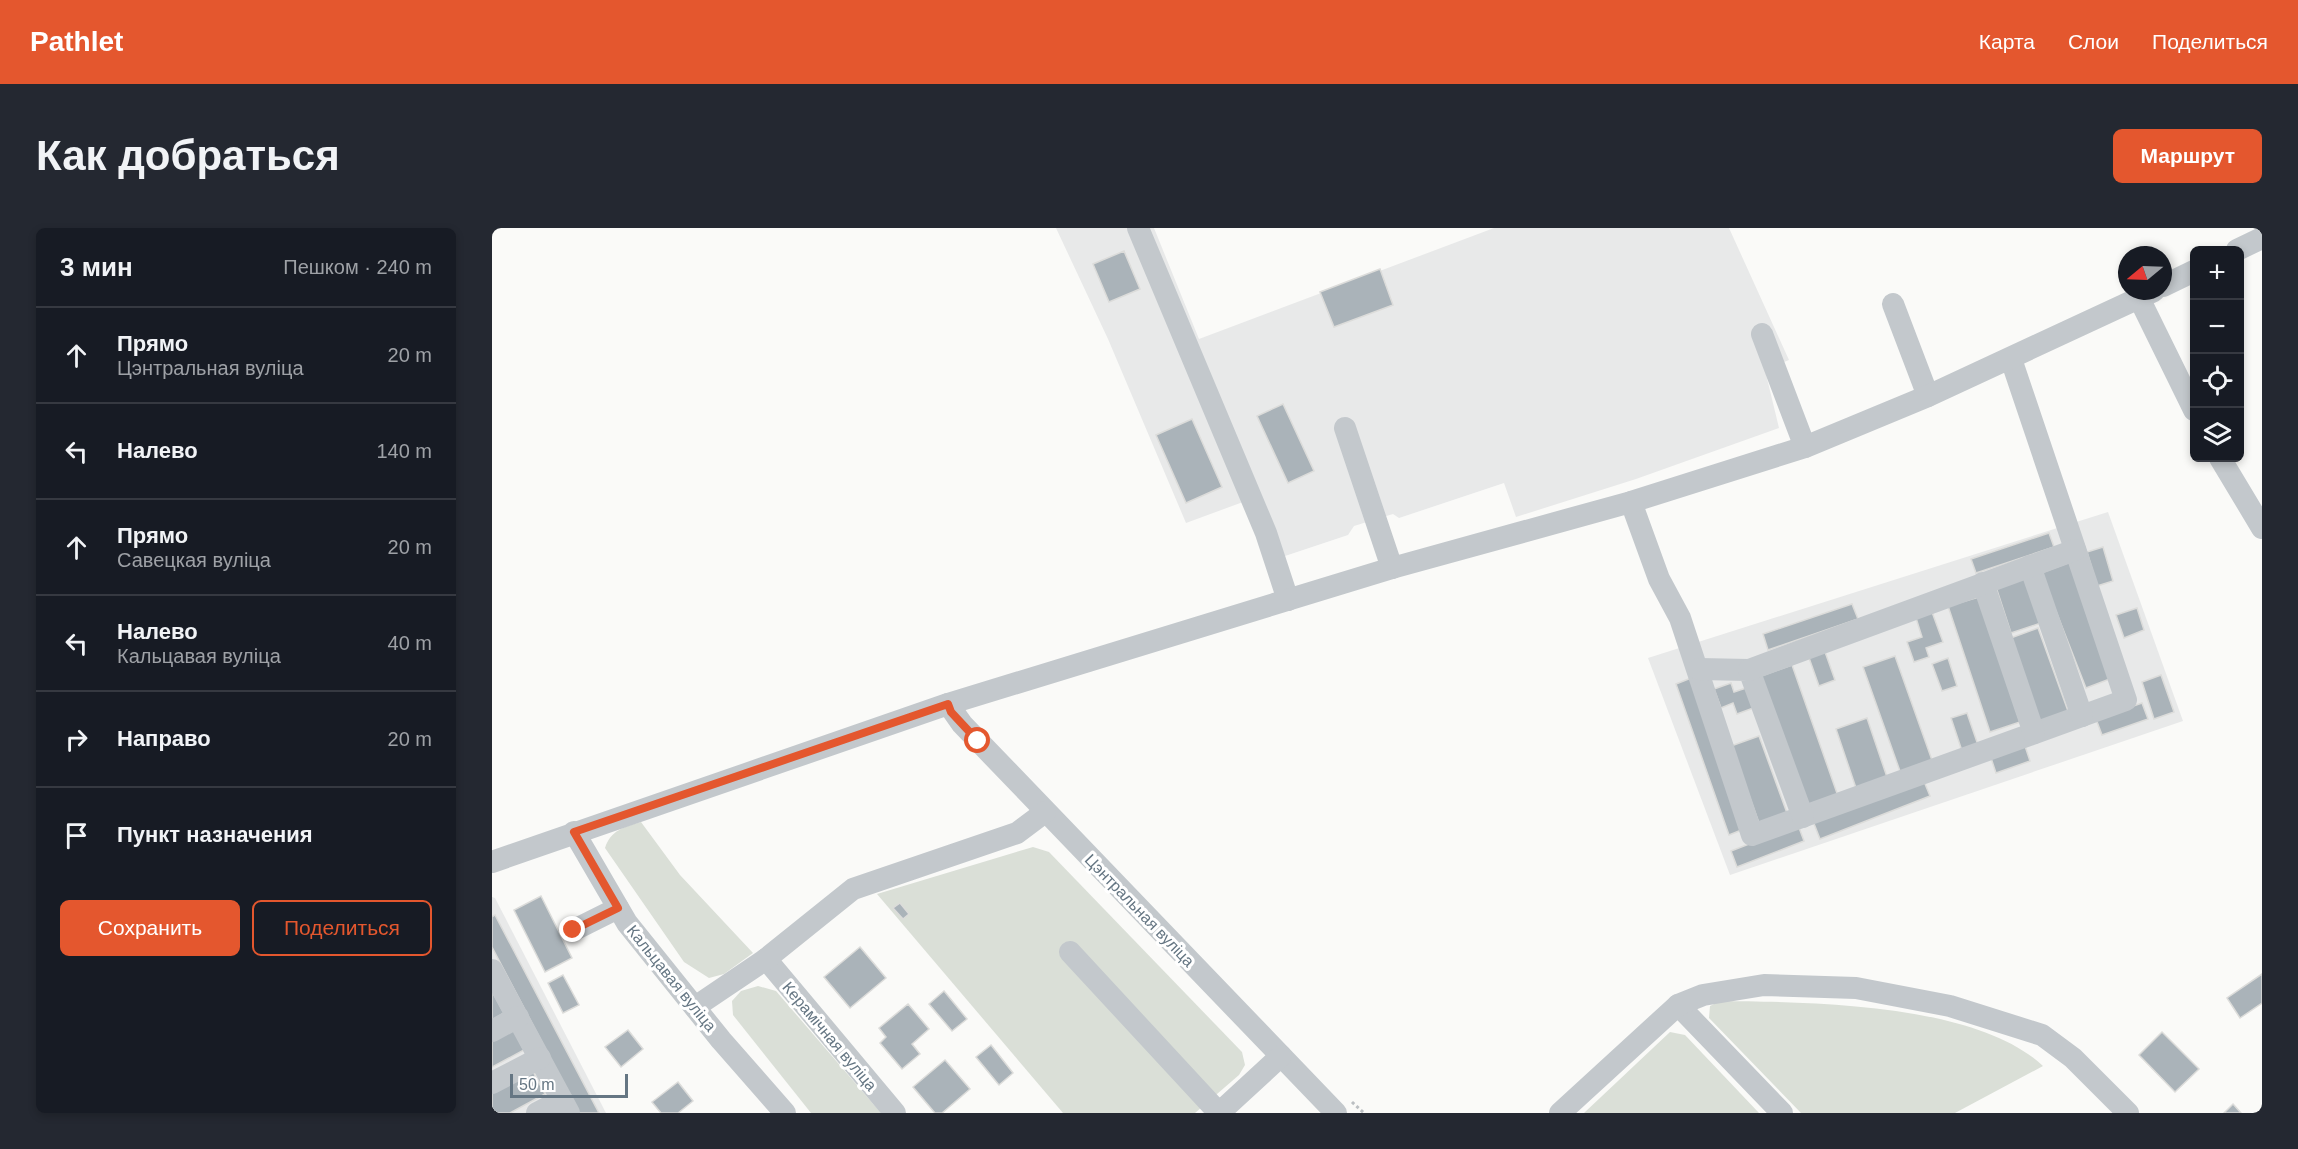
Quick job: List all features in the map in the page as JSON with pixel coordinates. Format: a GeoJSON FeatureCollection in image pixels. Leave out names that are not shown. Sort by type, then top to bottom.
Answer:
{"type":"FeatureCollection","features":[{"type":"Feature","properties":{"kind":"street"},"geometry":{"type":"LineString","coordinates":[[1138,228],[1266,533],[1288,600]]}},
{"type":"Feature","properties":{"kind":"street"},"geometry":{"type":"LineString","coordinates":[[2244,247],[2262,238]]}},
{"type":"Feature","properties":{"kind":"street"},"geometry":{"type":"LineString","coordinates":[[2172,282],[2190,273]]}},
{"type":"Feature","properties":{"kind":"street"},"geometry":{"type":"LineString","coordinates":[[492,862],[948,704],[1392,568],[1630,502],[1805,447],[1928,396],[2135,300]]}},
{"type":"Feature","properties":{"kind":"street"},"geometry":{"type":"LineString","coordinates":[[2148,300],[2193,408]]}},
{"type":"Feature","properties":{"kind":"street"},"geometry":{"type":"LineString","coordinates":[[1893,304],[1928,396]]}},
{"type":"Feature","properties":{"kind":"street"},"geometry":{"type":"LineString","coordinates":[[1762,334],[1805,447]]}},
{"type":"Feature","properties":{"kind":"street"},"geometry":{"type":"LineString","coordinates":[[1630,502],[1659,579],[1680,618],[1699,669],[1752,835],[2126,700],[2011,358]]}},
{"type":"Feature","properties":{"kind":"street"},"geometry":{"type":"LineString","coordinates":[[1345,428],[1392,568]]}},
{"type":"Feature","properties":{"kind":"street"},"geometry":{"type":"LineString","coordinates":[[2222,462],[2262,528]]}},
{"type":"Feature","properties":{"kind":"street"},"geometry":{"type":"LineString","coordinates":[[1699,669],[1749,670],[2075,550]]}},
{"type":"Feature","properties":{"kind":"street"},"geometry":{"type":"LineString","coordinates":[[2030,566],[2082,716]]}},
{"type":"Feature","properties":{"kind":"street"},"geometry":{"type":"LineString","coordinates":[[1983,583],[2034,733]]}},
{"type":"Feature","properties":{"kind":"street"},"geometry":{"type":"LineString","coordinates":[[1749,670],[1803,817]]}},
{"type":"Feature","properties":{"kind":"street","name":"Цэнтральная вуліца"},"geometry":{"type":"LineString","coordinates":[[948,704],[956,718],[1045,812],[1336,1113]]}},
{"type":"Feature","properties":{"kind":"street"},"geometry":{"type":"LineString","coordinates":[[695,1007],[766,959],[853,889],[1017,833],[1045,812]]}},
{"type":"Feature","properties":{"kind":"street","name":"Кальцавая вуліца"},"geometry":{"type":"LineString","coordinates":[[574,832],[627,923],[785,1113]]}},
{"type":"Feature","properties":{"kind":"street"},"geometry":{"type":"LineString","coordinates":[[573,930],[618,908]]}},
{"type":"Feature","properties":{"kind":"street"},"geometry":{"type":"LineString","coordinates":[[1070,952],[1219,1113],[1281,1056]]}},
{"type":"Feature","properties":{"kind":"street","name":"Керамічная вуліца"},"geometry":{"type":"LineString","coordinates":[[766,959],[895,1113]]}},
{"type":"Feature","properties":{"kind":"street"},"geometry":{"type":"LineString","coordinates":[[493,973],[566,1106],[537,1113]]}},
{"type":"Feature","properties":{"kind":"street"},"geometry":{"type":"LineString","coordinates":[[1560,1113],[1678,1005],[1703,995],[1764,985],[1856,988],[1950,1006],[2042,1035],[2073,1058],[2128,1113]]}},
{"type":"Feature","properties":{"kind":"street"},"geometry":{"type":"LineString","coordinates":[[1678,1005],[1782,1113]]}},
{"type":"Feature","properties":{"kind":"street"},"geometry":{"type":"LineString","coordinates":[[492,1031],[518,1017]]}},
{"type":"Feature","properties":{"kind":"street"},"geometry":{"type":"LineString","coordinates":[[492,1083],[540,1058]]}},
{"type":"Feature","properties":{"kind":"shaded area"},"geometry":{"type":"Polygon","coordinates":[[[1056,228],[1154,228],[1199,339],[1494,228],[1729,228],[1789,360],[1765,370],[1779,428],[1636,479],[1516,517],[1504,483],[1399,518],[1393,514],[1354,526],[1348,535],[1285,556],[1243,502],[1186,523],[1108,339],[1056,228]]]}},
{"type":"Feature","properties":{"kind":"shaded area"},"geometry":{"type":"Polygon","coordinates":[[[2108,512],[2183,721],[1730,875],[1648,658],[2108,512]]]}},
{"type":"Feature","properties":{"kind":"shaded area"},"geometry":{"type":"Polygon","coordinates":[[[641,822],[680,875],[753,953],[724,974],[709,978],[684,962],[605,848],[615,833],[641,822]]]}},
{"type":"Feature","properties":{"kind":"shaded area"},"geometry":{"type":"Polygon","coordinates":[[[1033,847],[1049,852],[1242,1052],[1245,1065],[1239,1075],[1195,1113],[1063,1113],[877,894],[1033,847]]]}},
{"type":"Feature","properties":{"kind":"shaded area"},"geometry":{"type":"Polygon","coordinates":[[[492,897],[495,898],[606,1113],[492,1113],[492,897]]]}},
{"type":"Feature","properties":{"kind":"shaded area"},"geometry":{"type":"Polygon","coordinates":[[[758,986],[776,991],[881,1113],[811,1113],[733,1015],[732,1001],[741,991],[758,986]]]}},
{"type":"Feature","properties":{"kind":"shaded area"},"geometry":{"type":"Polygon","coordinates":[[[1720,1001],[1844,1005],[1935,1018],[1977,1029],[2014,1045],[2043,1066],[1955,1113],[1801,1113],[1709,1018],[1710,1006],[1720,1001]]]}},
{"type":"Feature","properties":{"kind":"shaded area"},"geometry":{"type":"Polygon","coordinates":[[[1670,1032],[1685,1035],[1759,1113],[1584,1113],[1670,1032]]]}},
{"type":"Feature","properties":{"kind":"building"},"geometry":{"type":"Polygon","coordinates":[[[1124,251],[1140,289],[1109,302],[1093,264],[1124,251]]]}},
{"type":"Feature","properties":{"kind":"building"},"geometry":{"type":"Polygon","coordinates":[[[1380,269],[1393,305],[1334,327],[1320,292],[1380,269]]]}},
{"type":"Feature","properties":{"kind":"building"},"geometry":{"type":"Polygon","coordinates":[[[1283,404],[1314,471],[1288,483],[1257,416],[1283,404]]]}},
{"type":"Feature","properties":{"kind":"building"},"geometry":{"type":"Polygon","coordinates":[[[1192,419],[1222,487],[1186,503],[1156,435],[1192,419]]]}},
{"type":"Feature","properties":{"kind":"building"},"geometry":{"type":"Polygon","coordinates":[[[2049,533],[2054,547],[1976,573],[1971,559],[2049,533]]]}},
{"type":"Feature","properties":{"kind":"building"},"geometry":{"type":"Polygon","coordinates":[[[2103,547],[2113,581],[2097,586],[2087,552],[2103,547]]]}},
{"type":"Feature","properties":{"kind":"building"},"geometry":{"type":"Polygon","coordinates":[[[2070,562],[2115,677],[2086,688],[2041,573],[2070,562]]]}},
{"type":"Feature","properties":{"kind":"building"},"geometry":{"type":"Polygon","coordinates":[[[2027,573],[2044,622],[2011,633],[1995,584],[2027,573]]]}},
{"type":"Feature","properties":{"kind":"building"},"geometry":{"type":"Polygon","coordinates":[[[1979,597],[2020,722],[1990,732],[1948,606],[1979,597]]]}},
{"type":"Feature","properties":{"kind":"building"},"geometry":{"type":"Polygon","coordinates":[[[1852,604],[1858,619],[1768,650],[1763,634],[1852,604]]]}},
{"type":"Feature","properties":{"kind":"building"},"geometry":{"type":"Polygon","coordinates":[[[2137,608],[2144,630],[2124,638],[2116,615],[2137,608]]]}},
{"type":"Feature","properties":{"kind":"building"},"geometry":{"type":"Polygon","coordinates":[[[1932,612],[1943,642],[1926,648],[1929,657],[1914,662],[1907,642],[1922,637],[1916,618],[1932,612]]]}},
{"type":"Feature","properties":{"kind":"building"},"geometry":{"type":"Polygon","coordinates":[[[2038,628],[2068,711],[2038,722],[2008,639],[2038,628]]]}},
{"type":"Feature","properties":{"kind":"building"},"geometry":{"type":"Polygon","coordinates":[[[1824,649],[1835,680],[1819,686],[1808,655],[1824,649]]]}},
{"type":"Feature","properties":{"kind":"building"},"geometry":{"type":"Polygon","coordinates":[[[1895,656],[1933,763],[1901,774],[1863,667],[1895,656]]]}},
{"type":"Feature","properties":{"kind":"building"},"geometry":{"type":"Polygon","coordinates":[[[1948,658],[1957,686],[1942,691],[1932,664],[1948,658]]]}},
{"type":"Feature","properties":{"kind":"building"},"geometry":{"type":"Polygon","coordinates":[[[1792,665],[1838,796],[1807,807],[1761,676],[1792,665]]]}},
{"type":"Feature","properties":{"kind":"building"},"geometry":{"type":"Polygon","coordinates":[[[2161,675],[2174,712],[2154,719],[2142,682],[2161,675]]]}},
{"type":"Feature","properties":{"kind":"building"},"geometry":{"type":"Polygon","coordinates":[[[1691,678],[1744,829],[1729,835],[1676,684],[1691,678]]]}},
{"type":"Feature","properties":{"kind":"building"},"geometry":{"type":"Polygon","coordinates":[[[1731,683],[1734,692],[1749,687],[1756,707],[1737,714],[1733,703],[1721,708],[1714,689],[1731,683]]]}},
{"type":"Feature","properties":{"kind":"building"},"geometry":{"type":"Polygon","coordinates":[[[2142,703],[2148,719],[2102,735],[2096,719],[2142,703]]]}},
{"type":"Feature","properties":{"kind":"building"},"geometry":{"type":"Polygon","coordinates":[[[1967,713],[1978,745],[1962,751],[1951,718],[1967,713]]]}},
{"type":"Feature","properties":{"kind":"building"},"geometry":{"type":"Polygon","coordinates":[[[1867,718],[1888,780],[1857,791],[1836,729],[1867,718]]]}},
{"type":"Feature","properties":{"kind":"building"},"geometry":{"type":"Polygon","coordinates":[[[1759,736],[1787,813],[1759,823],[1731,746],[1759,736]]]}},
{"type":"Feature","properties":{"kind":"building"},"geometry":{"type":"Polygon","coordinates":[[[2024,743],[2030,761],[1996,773],[1990,755],[2024,743]]]}},
{"type":"Feature","properties":{"kind":"building"},"geometry":{"type":"Polygon","coordinates":[[[1923,779],[1930,796],[1820,839],[1813,821],[1923,779]]]}},
{"type":"Feature","properties":{"kind":"building"},"geometry":{"type":"Polygon","coordinates":[[[1798,825],[1804,841],[1737,867],[1731,851],[1798,825]]]}},
{"type":"Feature","properties":{"kind":"building"},"geometry":{"type":"Polygon","coordinates":[[[541,896],[572,958],[545,972],[514,910],[541,896]]]}},
{"type":"Feature","properties":{"kind":"building"},"geometry":{"type":"Polygon","coordinates":[[[900,903],[909,914],[903,919],[893,908],[900,903]]]}},
{"type":"Feature","properties":{"kind":"building"},"geometry":{"type":"Polygon","coordinates":[[[495,915],[599,1113],[579,1113],[492,947],[492,917],[495,915]]]}},
{"type":"Feature","properties":{"kind":"building"},"geometry":{"type":"Polygon","coordinates":[[[860,947],[886,978],[850,1008],[824,977],[860,947]]]}},
{"type":"Feature","properties":{"kind":"building"},"geometry":{"type":"Polygon","coordinates":[[[2262,974],[2262,1003],[2240,1018],[2227,998],[2262,974]]]}},
{"type":"Feature","properties":{"kind":"building"},"geometry":{"type":"Polygon","coordinates":[[[563,975],[579,1005],[563,1013],[548,983],[563,975]]]}},
{"type":"Feature","properties":{"kind":"building"},"geometry":{"type":"Polygon","coordinates":[[[492,991],[504,1013],[492,1020],[492,991]]]}},
{"type":"Feature","properties":{"kind":"building"},"geometry":{"type":"Polygon","coordinates":[[[944,991],[967,1019],[952,1031],[929,1004],[944,991]]]}},
{"type":"Feature","properties":{"kind":"building"},"geometry":{"type":"Polygon","coordinates":[[[908,1004],[929,1029],[912,1044],[920,1054],[902,1069],[880,1043],[886,1037],[879,1028],[908,1004]]]}},
{"type":"Feature","properties":{"kind":"building"},"geometry":{"type":"Polygon","coordinates":[[[512,1027],[524,1050],[492,1067],[492,1038],[512,1027]]]}},
{"type":"Feature","properties":{"kind":"building"},"geometry":{"type":"Polygon","coordinates":[[[628,1030],[643,1049],[621,1067],[605,1047],[628,1030]]]}},
{"type":"Feature","properties":{"kind":"building"},"geometry":{"type":"Polygon","coordinates":[[[2162,1032],[2199,1069],[2175,1092],[2139,1055],[2162,1032]]]}},
{"type":"Feature","properties":{"kind":"building"},"geometry":{"type":"Polygon","coordinates":[[[991,1045],[1013,1073],[999,1085],[976,1057],[991,1045]]]}},
{"type":"Feature","properties":{"kind":"building"},"geometry":{"type":"Polygon","coordinates":[[[945,1060],[970,1089],[942,1113],[935,1113],[913,1087],[945,1060]]]}},
{"type":"Feature","properties":{"kind":"building"},"geometry":{"type":"Polygon","coordinates":[[[531,1068],[545,1094],[510,1113],[492,1113],[492,1090],[531,1068]]]}},
{"type":"Feature","properties":{"kind":"building"},"geometry":{"type":"Polygon","coordinates":[[[678,1082],[693,1101],[678,1113],[661,1113],[652,1102],[678,1082]]]}},
{"type":"Feature","properties":{"kind":"building"},"geometry":{"type":"Polygon","coordinates":[[[2233,1104],[2241,1113],[2224,1113],[2233,1104]]]}},
{"type":"Feature","properties":{"kind":"route"},"geometry":{"type":"LineString","coordinates":[[573,930],[618,908],[574,832],[948,704],[951,712],[978,741]]}}]}
